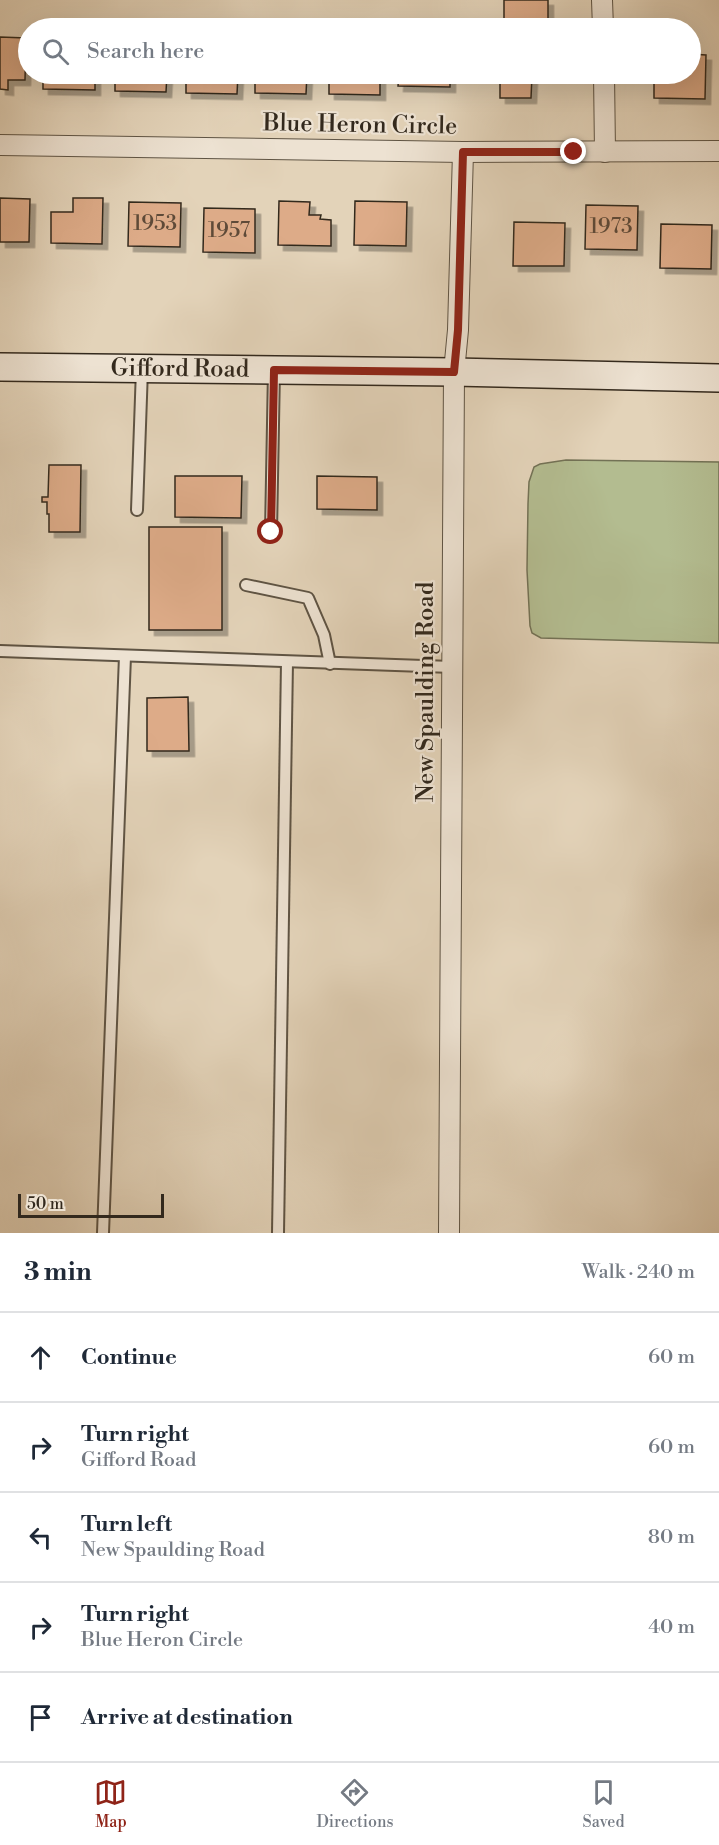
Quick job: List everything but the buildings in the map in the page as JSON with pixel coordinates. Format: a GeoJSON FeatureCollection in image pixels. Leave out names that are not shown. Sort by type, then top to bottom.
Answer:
{"type":"FeatureCollection","features":[{"type":"Feature","properties":{"kind":"street"},"geometry":{"type":"LineString","coordinates":[[602,0],[603,18]]}},
{"type":"Feature","properties":{"kind":"street"},"geometry":{"type":"LineString","coordinates":[[604,84],[605,152]]}},
{"type":"Feature","properties":{"kind":"street","name":"Blue Heron Circle"},"geometry":{"type":"LineString","coordinates":[[0,145],[463,152],[719,152]]}},
{"type":"Feature","properties":{"kind":"street","name":"New Spaulding Road"},"geometry":{"type":"LineString","coordinates":[[449,1233],[454,372],[458,330],[463,152]]}},
{"type":"Feature","properties":{"kind":"street","name":"Gifford Road"},"geometry":{"type":"LineString","coordinates":[[0,367],[454,372],[719,378]]}},
{"type":"Feature","properties":{"kind":"lane"},"geometry":{"type":"LineString","coordinates":[[137,510],[142,369]]}},
{"type":"Feature","properties":{"kind":"lane"},"geometry":{"type":"LineString","coordinates":[[271,532],[274,370]]}},
{"type":"Feature","properties":{"kind":"lane"},"geometry":{"type":"LineString","coordinates":[[246,585],[308,598],[324,635],[330,664]]}},
{"type":"Feature","properties":{"kind":"lane"},"geometry":{"type":"LineString","coordinates":[[0,651],[452,667]]}},
{"type":"Feature","properties":{"kind":"lane"},"geometry":{"type":"LineString","coordinates":[[103,1233],[125,656]]}},
{"type":"Feature","properties":{"kind":"lane"},"geometry":{"type":"LineString","coordinates":[[278,1233],[287,662]]}},
{"type":"Feature","properties":{"kind":"green space"},"geometry":{"type":"Polygon","coordinates":[[[566,460],[719,462],[719,643],[541,638],[532,633],[527,570],[529,482],[534,467],[566,460]]]}},
{"type":"Feature","properties":{"kind":"route"},"geometry":{"type":"LineString","coordinates":[[271,532],[274,370],[454,372],[458,330],[463,152],[574,152]]}}]}
